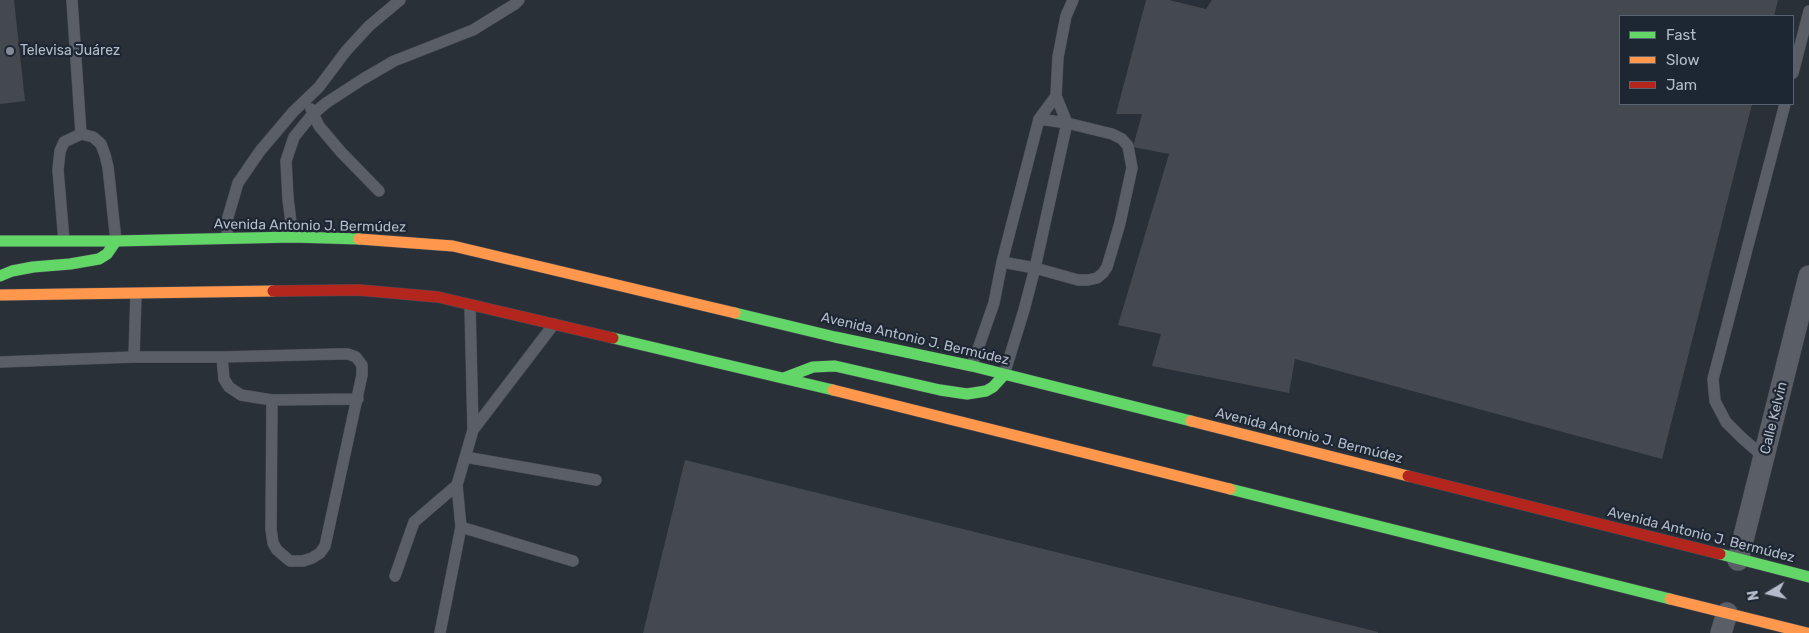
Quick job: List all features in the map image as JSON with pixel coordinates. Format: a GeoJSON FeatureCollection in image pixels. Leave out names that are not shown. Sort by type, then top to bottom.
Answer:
{"type":"FeatureCollection","features":[{"type":"Feature","properties":{"kind":"main road","name":"Avenida Antonio J. Bermúdez"},"geometry":{"type":"LineString","coordinates":[[0,241],[116,241],[293,237],[360,239],[453,246],[835,337],[972,366],[1809,577]]}},
{"type":"Feature","properties":{"kind":"main road"},"geometry":{"type":"LineString","coordinates":[[0,276],[12,271],[33,267],[70,264],[98,259],[107,254],[116,241]]}},
{"type":"Feature","properties":{"kind":"main road"},"geometry":{"type":"LineString","coordinates":[[0,295],[360,290],[438,297],[784,378],[1724,623],[1807,633]]}},
{"type":"Feature","properties":{"kind":"main road"},"geometry":{"type":"LineString","coordinates":[[784,378],[813,367],[835,366],[940,390],[967,394],[986,391],[994,386],[1004,375]]}},
{"type":"Feature","properties":{"kind":"street","name":"Calle Kelvin"},"geometry":{"type":"LineString","coordinates":[[1738,560],[1809,276]]}},
{"type":"Feature","properties":{"kind":"lane"},"geometry":{"type":"LineString","coordinates":[[72,0],[81,134]]}},
{"type":"Feature","properties":{"kind":"lane"},"geometry":{"type":"LineString","coordinates":[[227,238],[228,217],[238,183],[260,151],[293,112],[319,87],[346,51],[369,26],[400,0]]}},
{"type":"Feature","properties":{"kind":"lane"},"geometry":{"type":"LineString","coordinates":[[293,237],[286,161],[294,136],[312,115],[326,103],[363,79],[394,62],[473,30],[519,0]]}},
{"type":"Feature","properties":{"kind":"lane"},"geometry":{"type":"LineString","coordinates":[[1004,375],[1035,268],[1067,123],[1056,96],[1058,57],[1066,16],[1073,0]]}},
{"type":"Feature","properties":{"kind":"lane"},"geometry":{"type":"LineString","coordinates":[[1794,69],[1809,11]]}},
{"type":"Feature","properties":{"kind":"lane"},"geometry":{"type":"LineString","coordinates":[[972,366],[994,303],[1002,262],[1038,119],[1056,96]]}},
{"type":"Feature","properties":{"kind":"lane"},"geometry":{"type":"LineString","coordinates":[[308,98],[312,115],[320,126],[341,152],[379,191]]}},
{"type":"Feature","properties":{"kind":"lane"},"geometry":{"type":"LineString","coordinates":[[1764,458],[1726,422],[1715,400],[1713,379],[1785,105]]}},
{"type":"Feature","properties":{"kind":"lane"},"geometry":{"type":"LineString","coordinates":[[1002,262],[1035,268],[1078,280],[1097,278],[1103,274],[1107,267],[1120,223],[1132,168],[1128,146],[1122,139],[1112,134],[1067,123],[1038,119]]}},
{"type":"Feature","properties":{"kind":"lane"},"geometry":{"type":"LineString","coordinates":[[64,241],[58,170],[60,151],[64,142],[81,134],[93,137],[101,144],[108,167],[116,241]]}},
{"type":"Feature","properties":{"kind":"lane"},"geometry":{"type":"LineString","coordinates":[[134,357],[136,292]]}},
{"type":"Feature","properties":{"kind":"lane"},"geometry":{"type":"LineString","coordinates":[[440,633],[446,612],[461,527],[457,485],[473,430],[470,304]]}},
{"type":"Feature","properties":{"kind":"lane"},"geometry":{"type":"LineString","coordinates":[[473,430],[554,323]]}},
{"type":"Feature","properties":{"kind":"lane"},"geometry":{"type":"LineString","coordinates":[[0,362],[134,357],[348,354],[356,357],[362,365],[362,375],[325,546],[320,553],[303,561],[290,561],[277,550],[271,529],[272,400]]}},
{"type":"Feature","properties":{"kind":"lane"},"geometry":{"type":"LineString","coordinates":[[222,357],[224,379],[229,387],[241,395],[272,400],[358,399]]}},
{"type":"Feature","properties":{"kind":"lane"},"geometry":{"type":"LineString","coordinates":[[465,457],[596,480]]}},
{"type":"Feature","properties":{"kind":"lane"},"geometry":{"type":"LineString","coordinates":[[395,576],[414,522],[457,485]]}},
{"type":"Feature","properties":{"kind":"lane"},"geometry":{"type":"LineString","coordinates":[[461,527],[573,561]]}},
{"type":"Feature","properties":{"kind":"building","name":"Televisa Juárez"},"geometry":{"type":"Polygon","coordinates":[[[0,0],[14,0],[25,101],[0,104],[0,0]]]}},
{"type":"Feature","properties":{"kind":"building"},"geometry":{"type":"Polygon","coordinates":[[[1146,0],[1169,0],[1206,9],[1212,0],[1778,0],[1774,15],[1619,15],[1619,105],[1752,105],[1662,459],[1295,359],[1289,393],[1152,366],[1161,334],[1118,325],[1169,154],[1133,147],[1142,114],[1116,114],[1146,0]]]}},
{"type":"Feature","properties":{"kind":"building"},"geometry":{"type":"Polygon","coordinates":[[[685,460],[1378,632],[1378,633],[643,633],[685,460]]]}},
{"type":"Feature","properties":{"kind":"traffic: fast"},"geometry":{"type":"LineString","coordinates":[[0,241],[116,241],[293,237],[359,239]]}},
{"type":"Feature","properties":{"kind":"traffic: fast"},"geometry":{"type":"LineString","coordinates":[[0,276],[12,271],[33,267],[99,259],[107,254],[116,241]]}},
{"type":"Feature","properties":{"kind":"traffic: fast"},"geometry":{"type":"LineString","coordinates":[[735,313],[835,337],[972,366],[1191,421]]}},
{"type":"Feature","properties":{"kind":"traffic: fast"},"geometry":{"type":"LineString","coordinates":[[613,338],[833,390]]}},
{"type":"Feature","properties":{"kind":"traffic: fast"},"geometry":{"type":"LineString","coordinates":[[784,378],[813,367],[835,366],[940,390],[967,394],[986,391],[993,387],[1004,375]]}},
{"type":"Feature","properties":{"kind":"traffic: fast"},"geometry":{"type":"LineString","coordinates":[[1230,489],[1670,599]]}},
{"type":"Feature","properties":{"kind":"traffic: fast"},"geometry":{"type":"LineString","coordinates":[[1720,554],[1809,577]]}},
{"type":"Feature","properties":{"kind":"traffic: slow"},"geometry":{"type":"LineString","coordinates":[[359,239],[453,246],[735,313]]}},
{"type":"Feature","properties":{"kind":"traffic: slow"},"geometry":{"type":"LineString","coordinates":[[0,295],[273,291]]}},
{"type":"Feature","properties":{"kind":"traffic: slow"},"geometry":{"type":"LineString","coordinates":[[833,390],[1230,489]]}},
{"type":"Feature","properties":{"kind":"traffic: slow"},"geometry":{"type":"LineString","coordinates":[[1191,421],[1408,476]]}},
{"type":"Feature","properties":{"kind":"traffic: slow"},"geometry":{"type":"LineString","coordinates":[[1670,599],[1807,633]]}},
{"type":"Feature","properties":{"kind":"traffic: jam"},"geometry":{"type":"LineString","coordinates":[[273,291],[359,290],[438,297],[613,338]]}},
{"type":"Feature","properties":{"kind":"traffic: jam"},"geometry":{"type":"LineString","coordinates":[[1408,476],[1720,554]]}},
{"type":"Feature","properties":{"kind":"place","name":"Televisa Juárez"},"geometry":{"type":"Point","coordinates":[10,51]}}]}
